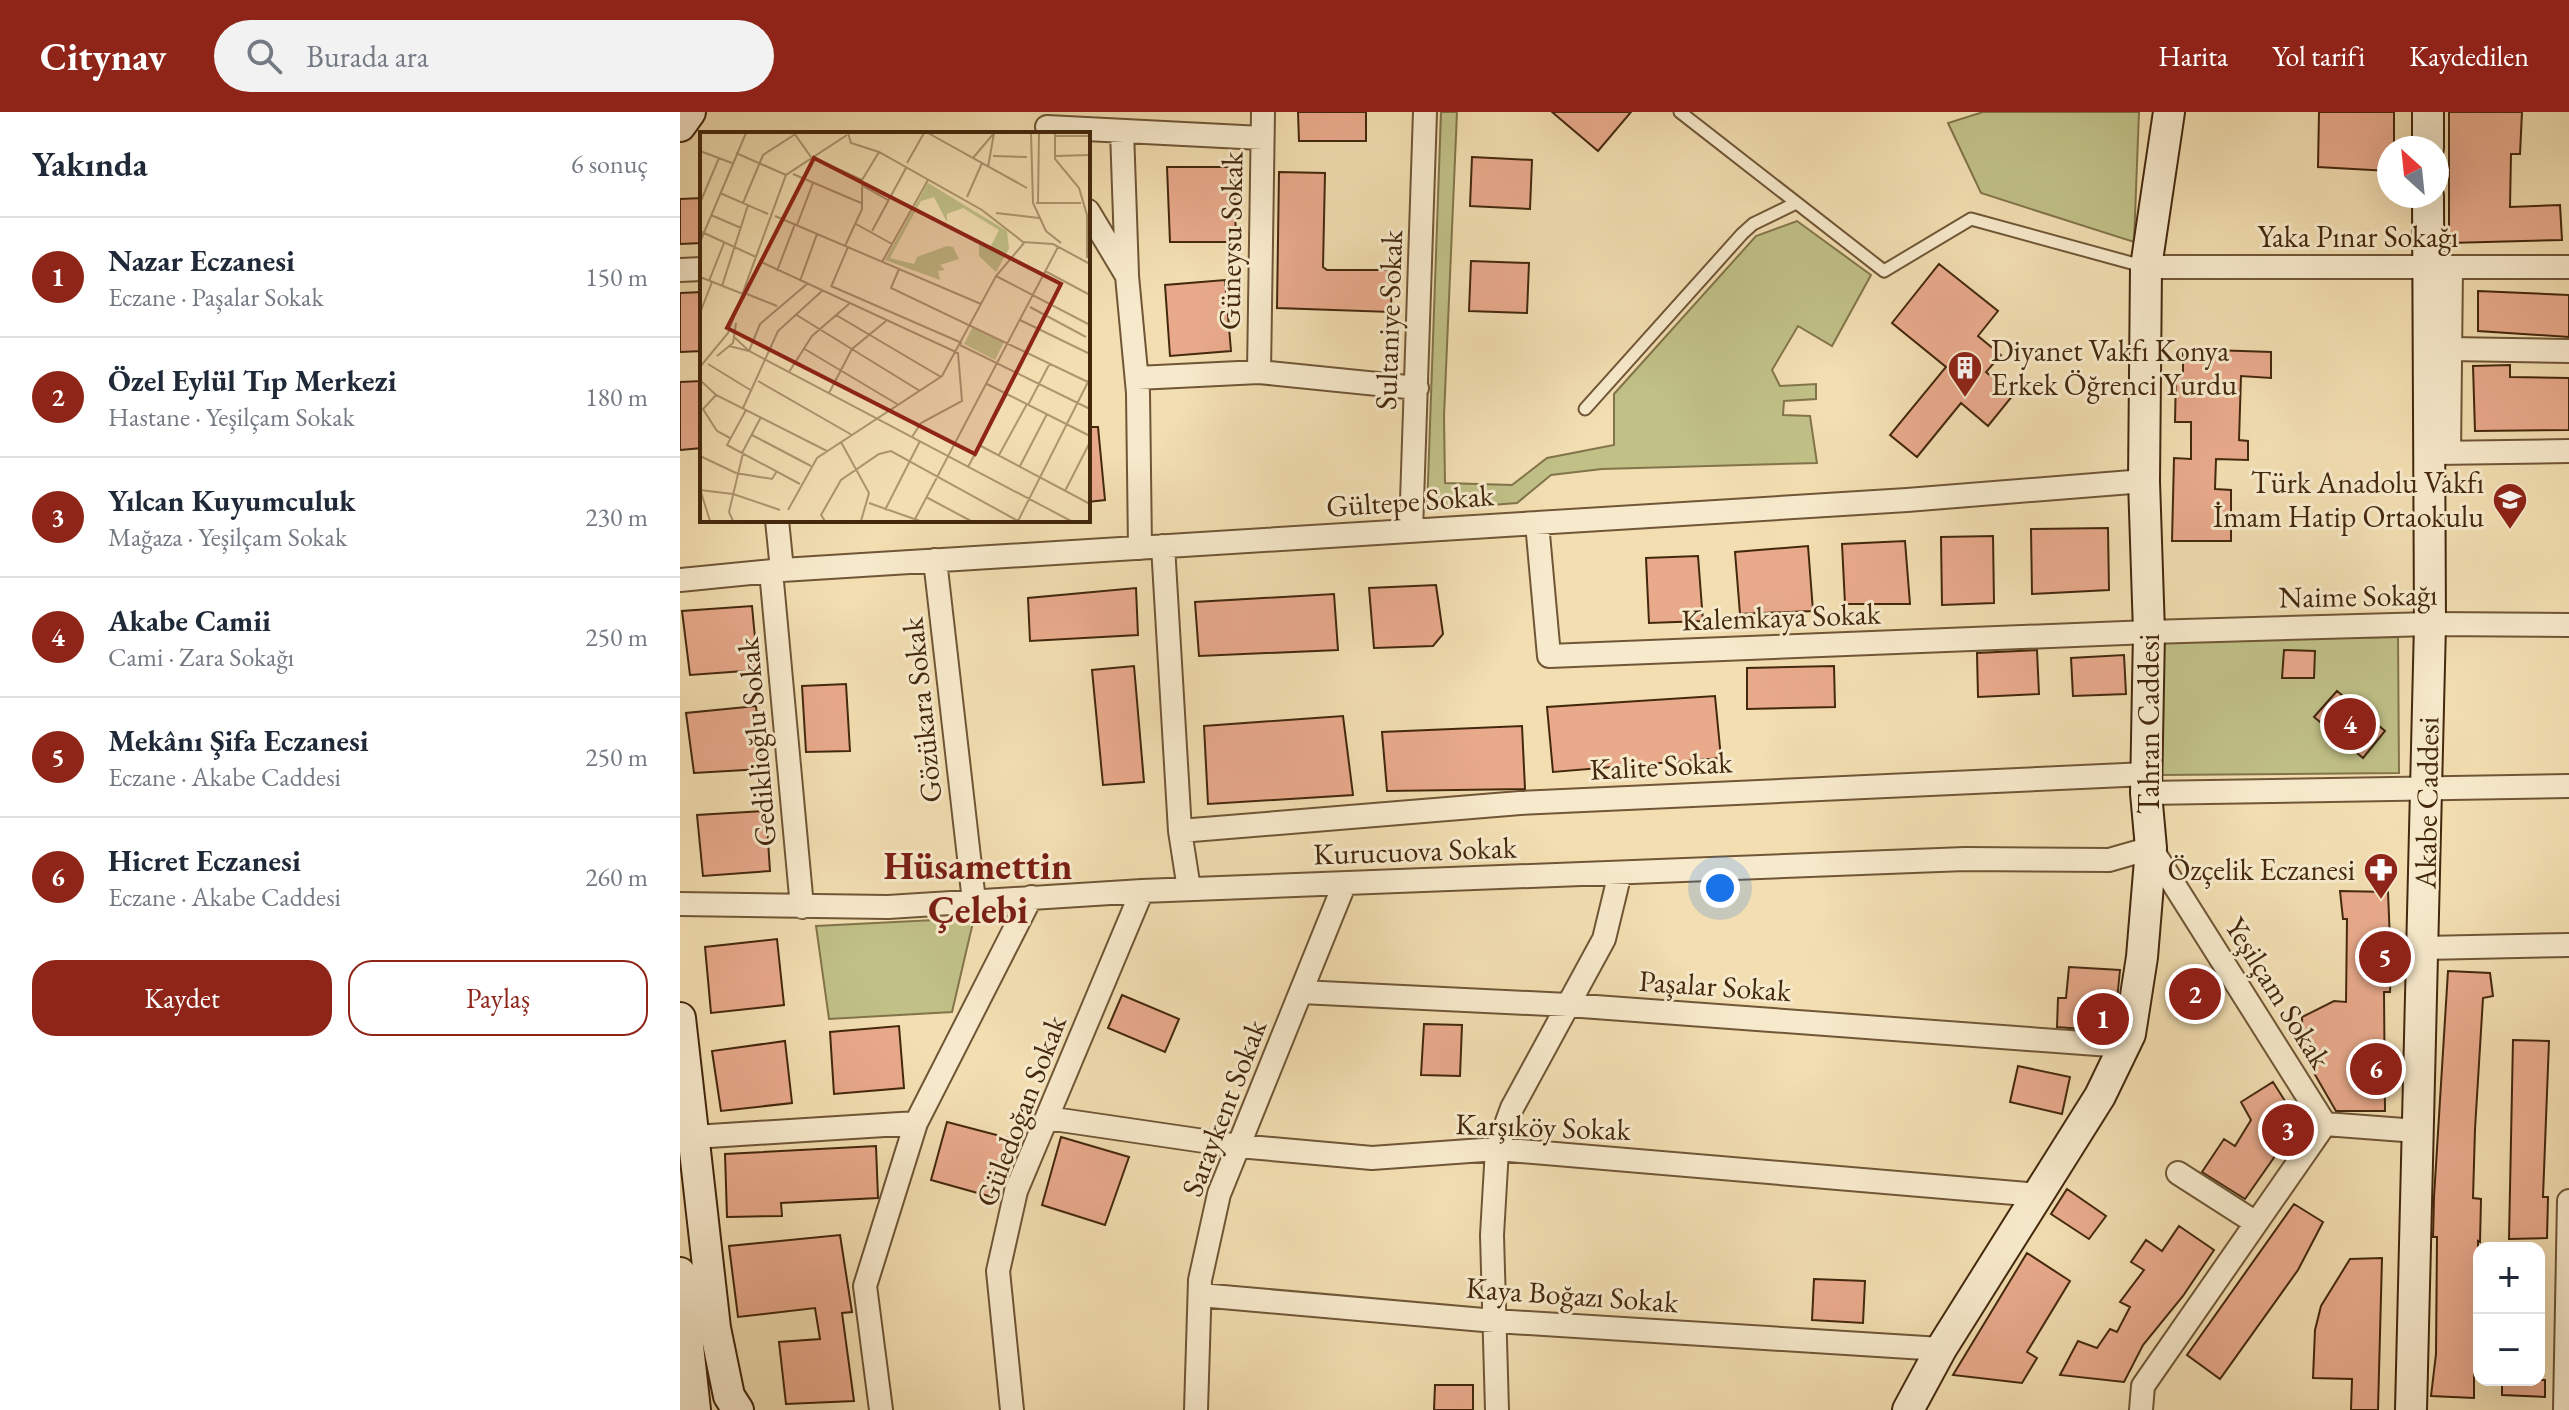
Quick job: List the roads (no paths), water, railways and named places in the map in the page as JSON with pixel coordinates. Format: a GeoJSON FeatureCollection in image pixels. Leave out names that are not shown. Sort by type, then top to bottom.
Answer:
{"type":"FeatureCollection","features":[{"type":"Feature","properties":{"kind":"street"},"geometry":{"type":"LineString","coordinates":[[680,126],[690,112]]}},
{"type":"Feature","properties":{"kind":"street","name":"Güneysu Sokak"},"geometry":{"type":"LineString","coordinates":[[1259,372],[1263,112]]}},
{"type":"Feature","properties":{"kind":"street","name":"Sultaniye Sokak"},"geometry":{"type":"LineString","coordinates":[[1411,531],[1425,112]]}},
{"type":"Feature","properties":{"kind":"street"},"geometry":{"type":"LineString","coordinates":[[2428,112],[2428,136]]}},
{"type":"Feature","properties":{"kind":"street","name":"Tahran Caddesi"},"geometry":{"type":"LineString","coordinates":[[1908,1410],[1941,1349],[2100,1096],[2130,1034],[2142,957],[2151,848],[2146,784],[2149,632],[2144,481],[2146,267],[2168,115]]}},
{"type":"Feature","properties":{"kind":"street"},"geometry":{"type":"LineString","coordinates":[[1046,124],[1262,138]]}},
{"type":"Feature","properties":{"kind":"street"},"geometry":{"type":"LineString","coordinates":[[1122,131],[1127,276],[1137,378],[1140,548]]}},
{"type":"Feature","properties":{"kind":"street","name":"Akabe Caddesi"},"geometry":{"type":"LineString","coordinates":[[2411,1410],[2430,624],[2439,453],[2439,267],[2430,208]]}},
{"type":"Feature","properties":{"kind":"street"},"geometry":{"type":"LineString","coordinates":[[1095,237],[1127,276]]}},
{"type":"Feature","properties":{"kind":"street","name":"Yaka Pınar Sokağı"},"geometry":{"type":"LineString","coordinates":[[2146,267],[2569,267]]}},
{"type":"Feature","properties":{"kind":"street"},"geometry":{"type":"LineString","coordinates":[[2439,267],[2450,349],[2439,453],[2569,451]]}},
{"type":"Feature","properties":{"kind":"street"},"geometry":{"type":"LineString","coordinates":[[680,270],[700,269]]}},
{"type":"Feature","properties":{"kind":"street"},"geometry":{"type":"LineString","coordinates":[[2450,349],[2569,351]]}},
{"type":"Feature","properties":{"kind":"street"},"geometry":{"type":"LineString","coordinates":[[1137,378],[1259,372],[1417,388]]}},
{"type":"Feature","properties":{"kind":"street","name":"Gültepe Sokak"},"geometry":{"type":"LineString","coordinates":[[680,580],[777,570],[1907,500],[2144,481]]}},
{"type":"Feature","properties":{"kind":"street","name":"Gediklioğlu Sokak"},"geometry":{"type":"LineString","coordinates":[[777,522],[777,570],[802,907]]}},
{"type":"Feature","properties":{"kind":"street","name":"Kalemkaya Sokak"},"geometry":{"type":"LineString","coordinates":[[1537,523],[1549,656],[2149,632]]}},
{"type":"Feature","properties":{"kind":"street"},"geometry":{"type":"LineString","coordinates":[[1163,546],[1180,831],[1189,889]]}},
{"type":"Feature","properties":{"kind":"street","name":"Gözükara Sokak"},"geometry":{"type":"LineString","coordinates":[[935,560],[974,901]]}},
{"type":"Feature","properties":{"kind":"street","name":"Naime Sokağı"},"geometry":{"type":"LineString","coordinates":[[2149,632],[2430,624],[2569,625]]}},
{"type":"Feature","properties":{"kind":"street","name":"Kalite Sokak"},"geometry":{"type":"LineString","coordinates":[[1180,831],[1520,803],[2146,784],[2427,788],[2569,786]]}},
{"type":"Feature","properties":{"kind":"street","name":"Kurucuova Sokak"},"geometry":{"type":"LineString","coordinates":[[680,904],[888,907],[1142,891],[1965,859],[2109,860],[2151,848]]}},
{"type":"Feature","properties":{"kind":"street","name":"Yeşilçam Sokak"},"geometry":{"type":"LineString","coordinates":[[2151,848],[2325,1124]]}},
{"type":"Feature","properties":{"kind":"street"},"geometry":{"type":"LineString","coordinates":[[1497,1410],[1492,1235],[1497,1149],[1512,1108],[1604,939],[1620,873]]}},
{"type":"Feature","properties":{"kind":"street","name":"Saraykent Sokak"},"geometry":{"type":"LineString","coordinates":[[1196,1410],[1200,1295],[1219,1194],[1344,885]]}},
{"type":"Feature","properties":{"kind":"street","name":"Güledoğan Sokak"},"geometry":{"type":"LineString","coordinates":[[1012,1410],[998,1271],[1016,1191],[1142,891]]}},
{"type":"Feature","properties":{"kind":"street"},"geometry":{"type":"LineString","coordinates":[[881,1410],[865,1286],[916,1123],[1031,897]]}},
{"type":"Feature","properties":{"kind":"street"},"geometry":{"type":"LineString","coordinates":[[2424,948],[2569,945]]}},
{"type":"Feature","properties":{"kind":"street","name":"Paşalar Sokak"},"geometry":{"type":"LineString","coordinates":[[1301,992],[1568,1005],[2124,1046]]}},
{"type":"Feature","properties":{"kind":"street"},"geometry":{"type":"LineString","coordinates":[[680,1018],[715,1328],[729,1396],[738,1410]]}},
{"type":"Feature","properties":{"kind":"street","name":"Karşıköy Sokak"},"geometry":{"type":"LineString","coordinates":[[1047,1118],[1238,1146],[1372,1158],[1497,1149],[2038,1195]]}},
{"type":"Feature","properties":{"kind":"street"},"geometry":{"type":"LineString","coordinates":[[694,1137],[916,1123]]}},
{"type":"Feature","properties":{"kind":"street"},"geometry":{"type":"LineString","coordinates":[[2141,1410],[2143,1386],[2325,1124],[2417,1131]]}},
{"type":"Feature","properties":{"kind":"street"},"geometry":{"type":"LineString","coordinates":[[2178,1173],[2256,1223]]}},
{"type":"Feature","properties":{"kind":"street"},"geometry":{"type":"LineString","coordinates":[[2565,1410],[2569,1201]]}},
{"type":"Feature","properties":{"kind":"street"},"geometry":{"type":"LineString","coordinates":[[680,1273],[695,1410]]}},
{"type":"Feature","properties":{"kind":"street","name":"Kaya Boğazı Sokak"},"geometry":{"type":"LineString","coordinates":[[1200,1295],[1495,1321],[1941,1349]]}},
{"type":"Feature","properties":{"kind":"lane"},"geometry":{"type":"LineString","coordinates":[[1680,112],[1884,271],[1971,219],[2146,267]]}},
{"type":"Feature","properties":{"kind":"lane"},"geometry":{"type":"LineString","coordinates":[[1585,409],[1742,234],[1753,224],[1796,203]]}},
{"type":"Feature","properties":{"kind":"place","name":"Diyanet Vakfı Konya Erkek Öğrenci Yurdu"},"geometry":{"type":"Point","coordinates":[1965,399]}},
{"type":"Feature","properties":{"kind":"place","name":"Türk Anadolu Vakfı İmam Hatip Ortaokulu"},"geometry":{"type":"Point","coordinates":[2510,531]}},
{"type":"Feature","properties":{"kind":"place","name":"Akabe Camii"},"geometry":{"type":"Point","coordinates":[2350,724]}},
{"type":"Feature","properties":{"kind":"place","name":"Özçelik Eczanesi"},"geometry":{"type":"Point","coordinates":[2381,901]}},
{"type":"Feature","properties":{"kind":"place","name":"Mekânı Şifa Eczanesi"},"geometry":{"type":"Point","coordinates":[2385,957]}},
{"type":"Feature","properties":{"kind":"place","name":"Özel Eylül Tıp Merkezi"},"geometry":{"type":"Point","coordinates":[2195,994]}},
{"type":"Feature","properties":{"kind":"place","name":"Nazar Eczanesi"},"geometry":{"type":"Point","coordinates":[2103,1019]}},
{"type":"Feature","properties":{"kind":"place","name":"Hicret Eczanesi"},"geometry":{"type":"Point","coordinates":[2376,1069]}},
{"type":"Feature","properties":{"kind":"place","name":"Yılcan Kuyumculuk"},"geometry":{"type":"Point","coordinates":[2288,1130]}},
{"type":"Feature","properties":{"kind":"district","name":"Hüsamettin Çelebi"},"geometry":{"type":"Point","coordinates":[978,888]}}]}
